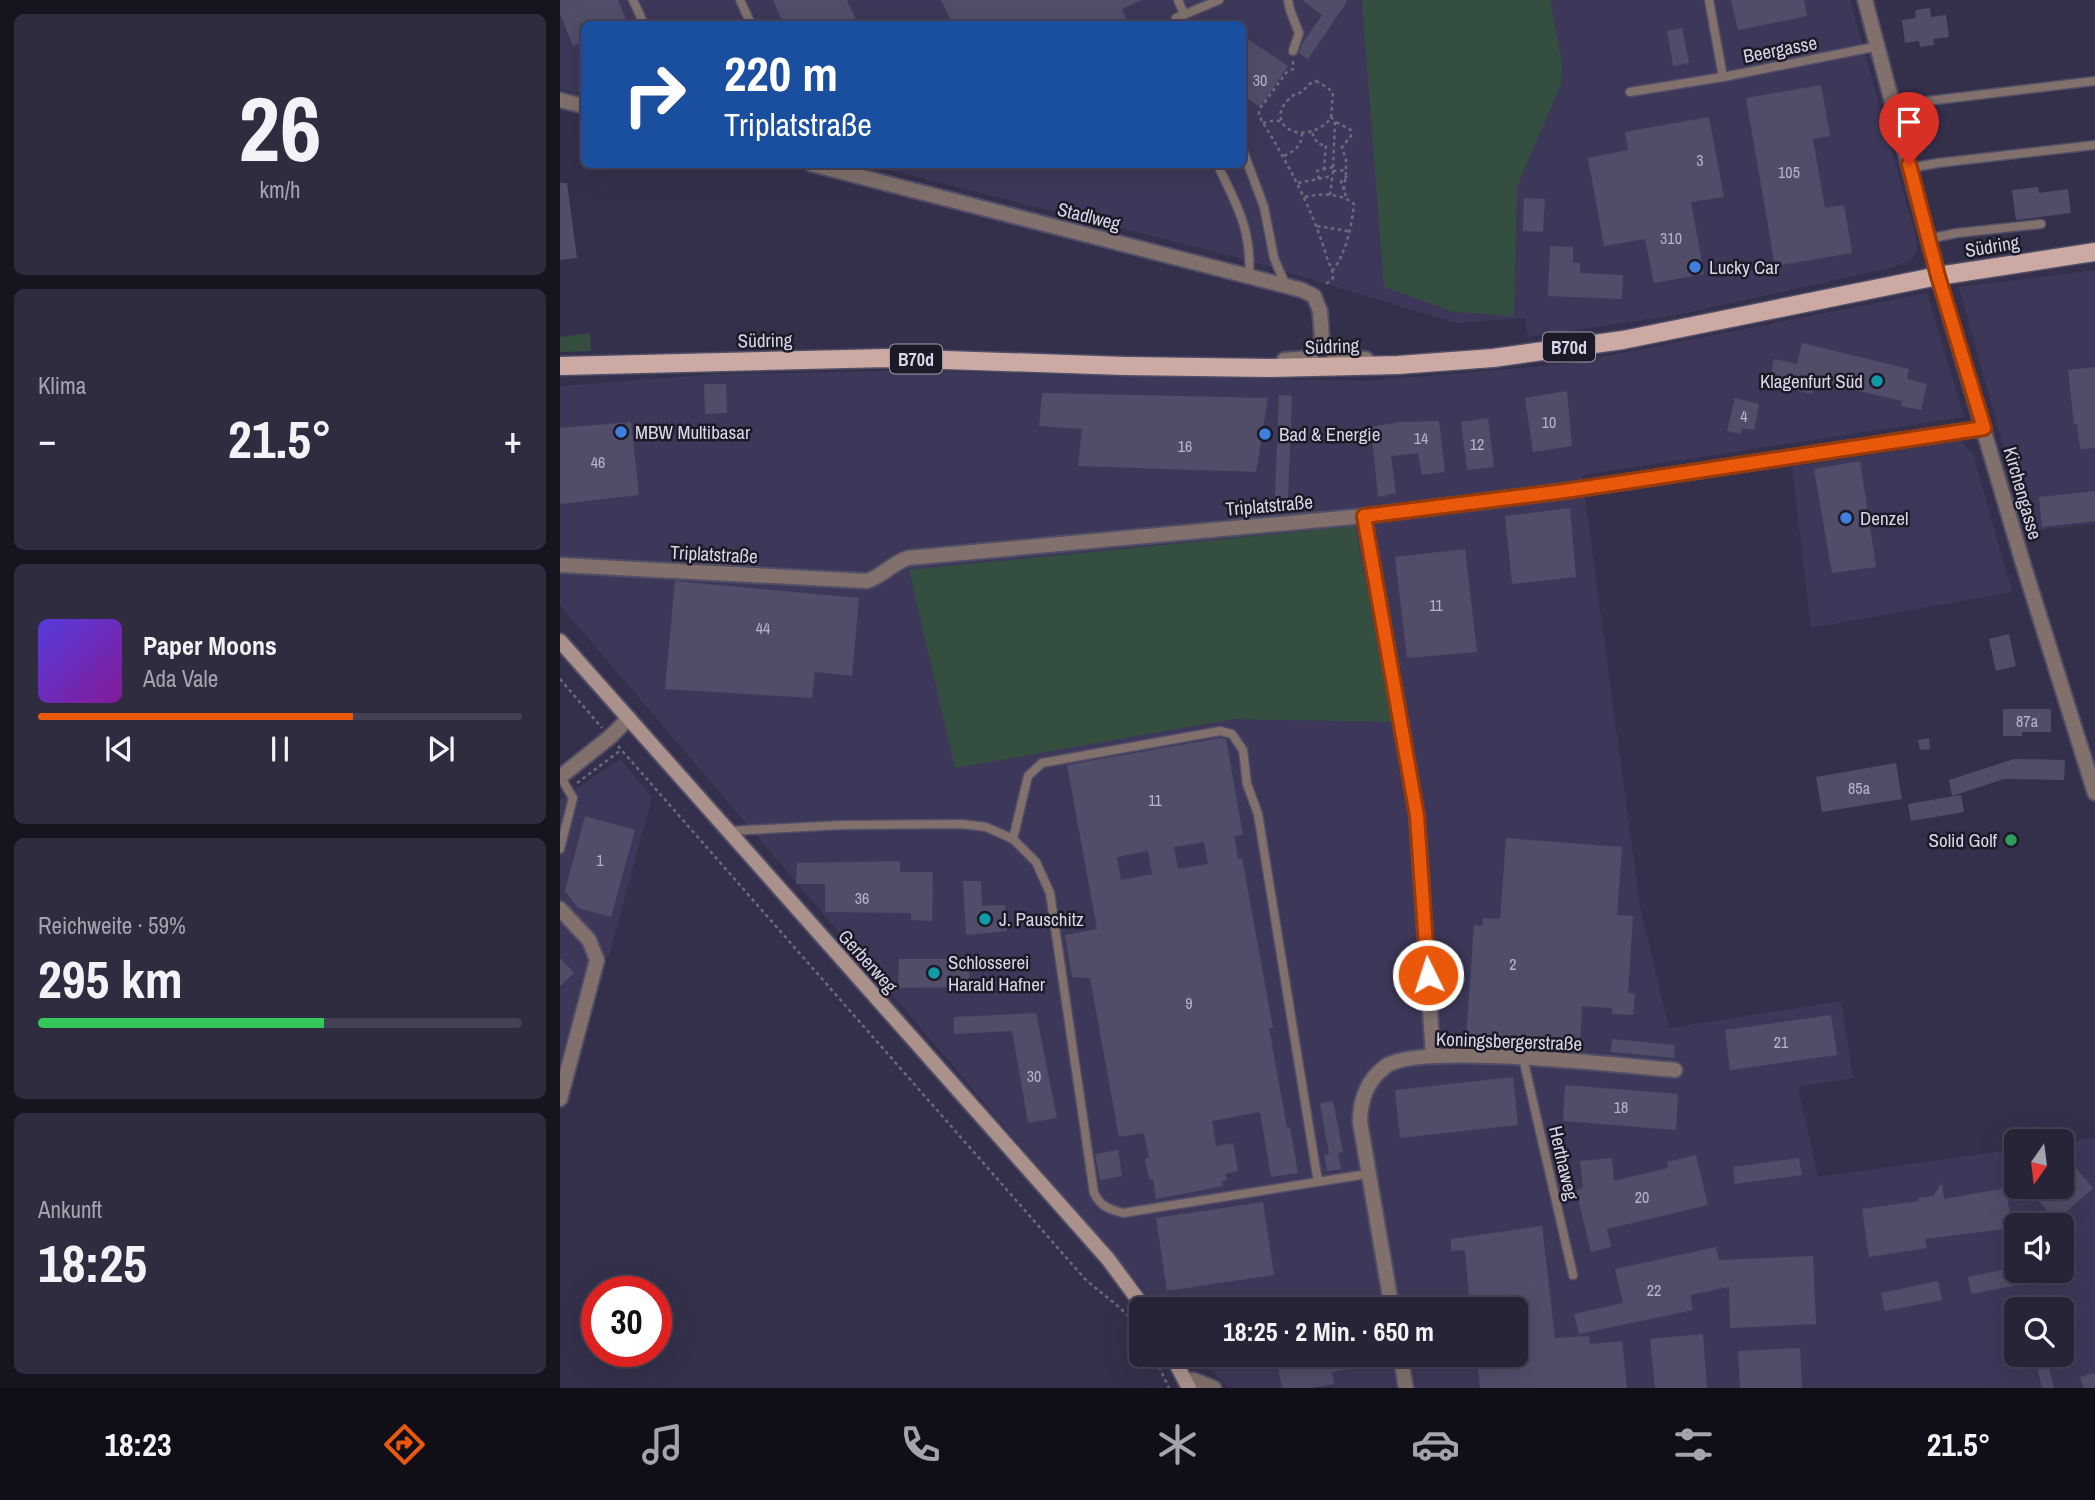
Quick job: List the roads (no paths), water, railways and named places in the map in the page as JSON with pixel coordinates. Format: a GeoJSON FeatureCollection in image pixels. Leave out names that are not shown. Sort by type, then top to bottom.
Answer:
{"type":"FeatureCollection","features":[{"type":"Feature","properties":{"kind":"main road","name":"Südring"},"geometry":{"type":"LineString","coordinates":[[560,366],[888,358],[1111,366],[1270,368],[1398,365],[1493,358],[1623,340],[1938,276],[2095,252]]}},
{"type":"Feature","properties":{"kind":"street","name":"Kirchengasse"},"geometry":{"type":"LineString","coordinates":[[1865,0],[1938,276],[2025,570],[2095,793]]}},
{"type":"Feature","properties":{"kind":"street"},"geometry":{"type":"LineString","coordinates":[[560,100],[581,105]]}},
{"type":"Feature","properties":{"kind":"street","name":"Stadlweg"},"geometry":{"type":"LineString","coordinates":[[827,168],[1286,286],[1314,296],[1321,311],[1322,339]]}},
{"type":"Feature","properties":{"kind":"street"},"geometry":{"type":"LineString","coordinates":[[1270,368],[1284,360],[1309,358],[1322,339],[1335,357],[1398,365]]}},
{"type":"Feature","properties":{"kind":"street","name":"Triplatstraße"},"geometry":{"type":"LineString","coordinates":[[560,565],[867,581],[880,578],[898,562],[908,558],[1364,516],[1565,491],[1984,428]]}},
{"type":"Feature","properties":{"kind":"street"},"geometry":{"type":"LineString","coordinates":[[1364,516],[1417,816],[1433,1056]]}},
{"type":"Feature","properties":{"kind":"street","name":"Gerberweg"},"geometry":{"type":"LineString","coordinates":[[560,641],[1108,1259],[1136,1297]]}},
{"type":"Feature","properties":{"kind":"street"},"geometry":{"type":"LineString","coordinates":[[562,780],[629,718]]}},
{"type":"Feature","properties":{"kind":"street"},"geometry":{"type":"LineString","coordinates":[[560,909],[589,940],[597,960],[560,1099]]}},
{"type":"Feature","properties":{"kind":"street","name":"Koningsbergerstraße"},"geometry":{"type":"LineString","coordinates":[[1390,1297],[1360,1122],[1360,1103],[1370,1083],[1387,1065],[1433,1056],[1523,1058],[1675,1070]]}},
{"type":"Feature","properties":{"kind":"street"},"geometry":{"type":"LineString","coordinates":[[1178,1367],[1187,1384],[1194,1380],[1214,1388]]}},
{"type":"Feature","properties":{"kind":"street"},"geometry":{"type":"LineString","coordinates":[[1402,1367],[1406,1388]]}},
{"type":"Feature","properties":{"kind":"lane"},"geometry":{"type":"LineString","coordinates":[[633,0],[643,21]]}},
{"type":"Feature","properties":{"kind":"lane"},"geometry":{"type":"LineString","coordinates":[[740,0],[750,21]]}},
{"type":"Feature","properties":{"kind":"lane"},"geometry":{"type":"LineString","coordinates":[[1178,0],[1179,20],[1219,0]]}},
{"type":"Feature","properties":{"kind":"lane"},"geometry":{"type":"LineString","coordinates":[[1288,0],[1299,33],[1293,51]]}},
{"type":"Feature","properties":{"kind":"lane","name":"Beergasse"},"geometry":{"type":"LineString","coordinates":[[1709,0],[1723,77],[1879,46]]}},
{"type":"Feature","properties":{"kind":"lane"},"geometry":{"type":"LineString","coordinates":[[1630,92],[1723,77]]}},
{"type":"Feature","properties":{"kind":"lane"},"geometry":{"type":"LineString","coordinates":[[1894,104],[2095,81]]}},
{"type":"Feature","properties":{"kind":"lane"},"geometry":{"type":"LineString","coordinates":[[1910,168],[2095,145]]}},
{"type":"Feature","properties":{"kind":"lane"},"geometry":{"type":"LineString","coordinates":[[1246,159],[1264,207],[1274,258],[1286,286]]}},
{"type":"Feature","properties":{"kind":"lane"},"geometry":{"type":"LineString","coordinates":[[1219,168],[1246,230],[1251,251],[1249,277]]}},
{"type":"Feature","properties":{"kind":"lane"},"geometry":{"type":"LineString","coordinates":[[1928,239],[2041,224]]}},
{"type":"Feature","properties":{"kind":"lane"},"geometry":{"type":"LineString","coordinates":[[1013,839],[1028,776],[1042,763],[1220,731],[1232,734],[1243,750],[1247,784],[1258,814],[1318,1182]]}},
{"type":"Feature","properties":{"kind":"lane"},"geometry":{"type":"LineString","coordinates":[[560,849],[573,798],[562,780]]}},
{"type":"Feature","properties":{"kind":"lane"},"geometry":{"type":"LineString","coordinates":[[728,831],[844,825],[962,824],[986,827],[1013,839],[1036,862],[1050,893],[1094,1193],[1099,1203],[1124,1213],[1367,1174]]}},
{"type":"Feature","properties":{"kind":"lane","name":"Herthaweg"},"geometry":{"type":"LineString","coordinates":[[1523,1058],[1573,1275]]}},
{"type":"Feature","properties":{"kind":"place","name":"Lucky Car"},"geometry":{"type":"Point","coordinates":[1695,267]}},
{"type":"Feature","properties":{"kind":"place","name":"Klagenfurt Süd"},"geometry":{"type":"Point","coordinates":[1877,381]}},
{"type":"Feature","properties":{"kind":"place","name":"MBW Multibasar"},"geometry":{"type":"Point","coordinates":[621,432]}},
{"type":"Feature","properties":{"kind":"place","name":"Bad & Energie"},"geometry":{"type":"Point","coordinates":[1265,434]}},
{"type":"Feature","properties":{"kind":"place","name":"Denzel"},"geometry":{"type":"Point","coordinates":[1846,518]}},
{"type":"Feature","properties":{"kind":"place","name":"Solid Golf"},"geometry":{"type":"Point","coordinates":[2011,840]}},
{"type":"Feature","properties":{"kind":"place","name":"J. Pauschitz"},"geometry":{"type":"Point","coordinates":[985,919]}},
{"type":"Feature","properties":{"kind":"place","name":"Schlosserei Harald Hafner"},"geometry":{"type":"Point","coordinates":[934,973]}}]}
